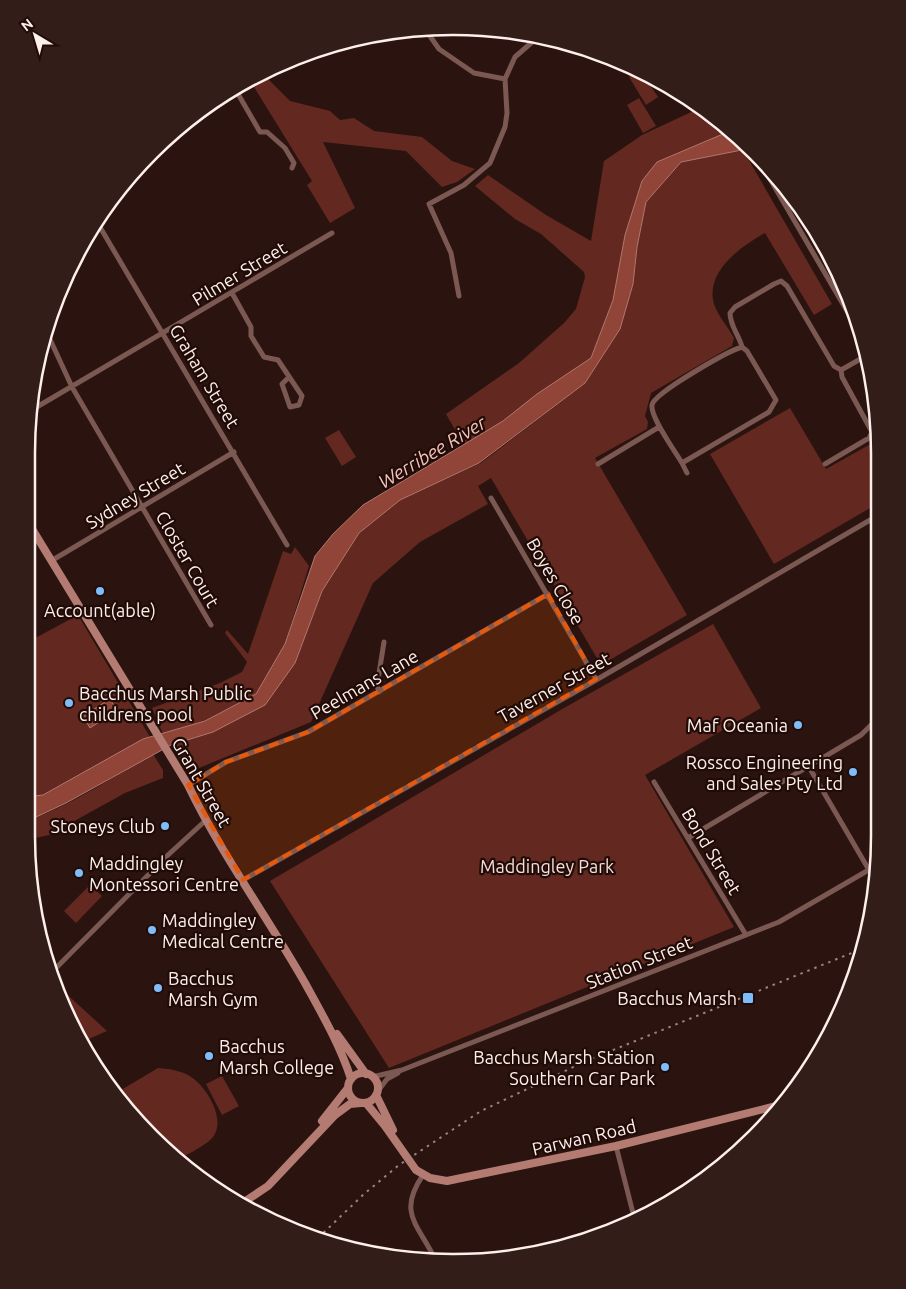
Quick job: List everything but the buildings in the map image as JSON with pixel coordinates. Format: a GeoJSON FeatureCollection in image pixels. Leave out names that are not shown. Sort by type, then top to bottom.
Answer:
{"type":"FeatureCollection","features":[{"type":"Feature","properties":{"kind":"main road","name":"Grant Street"},"geometry":{"type":"LineString","coordinates":[[35,534],[188,785],[206,821],[319,1008],[342,1054],[351,1079]]}},
{"type":"Feature","properties":{"kind":"main road","name":"Grant Street"},"geometry":{"type":"LineString","coordinates":[[319,1008],[369,1075]]}},
{"type":"Feature","properties":{"kind":"main road"},"geometry":{"type":"LineString","coordinates":[[278,1175],[348,1088],[351,1079],[359,1074],[369,1075],[377,1083],[377,1093],[401,1148]]}},
{"type":"Feature","properties":{"kind":"main road"},"geometry":{"type":"LineString","coordinates":[[348,1088],[351,1098],[364,1103],[414,1167],[423,1175]]}},
{"type":"Feature","properties":{"kind":"main road"},"geometry":{"type":"LineString","coordinates":[[248,1200],[259,1193],[278,1175],[335,1114],[350,1104],[364,1103],[377,1093]]}},
{"type":"Feature","properties":{"kind":"main road","name":"Parwan Road"},"geometry":{"type":"LineString","coordinates":[[423,1175],[439,1180],[456,1180],[616,1146],[771,1107]]}},
{"type":"Feature","properties":{"kind":"street"},"geometry":{"type":"LineString","coordinates":[[430,36],[439,49],[474,73],[505,79]]}},
{"type":"Feature","properties":{"kind":"street"},"geometry":{"type":"LineString","coordinates":[[459,296],[451,253],[430,204],[464,185],[490,163],[505,127],[507,113],[505,79],[515,57],[532,43]]}},
{"type":"Feature","properties":{"kind":"street"},"geometry":{"type":"LineString","coordinates":[[238,94],[260,132],[267,132],[285,148],[294,163],[292,168]]}},
{"type":"Feature","properties":{"kind":"street"},"geometry":{"type":"LineString","coordinates":[[774,186],[844,305]]}},
{"type":"Feature","properties":{"kind":"street","name":"Graham Street"},"geometry":{"type":"LineString","coordinates":[[101,227],[287,545]]}},
{"type":"Feature","properties":{"kind":"street","name":"Pilmer Street"},"geometry":{"type":"LineString","coordinates":[[38,406],[332,234]]}},
{"type":"Feature","properties":{"kind":"street"},"geometry":{"type":"LineString","coordinates":[[682,463],[769,412],[775,406],[775,398],[747,351],[742,347],[740,338],[730,322],[730,313],[735,307],[781,282],[787,286],[834,366],[841,370]]}},
{"type":"Feature","properties":{"kind":"street"},"geometry":{"type":"LineString","coordinates":[[232,293],[251,327],[251,336],[264,357],[278,360],[302,396],[299,405],[290,407],[282,384],[289,377]]}},
{"type":"Feature","properties":{"kind":"street","name":"Closter Court"},"geometry":{"type":"LineString","coordinates":[[50,340],[72,387],[211,625]]}},
{"type":"Feature","properties":{"kind":"street"},"geometry":{"type":"LineString","coordinates":[[688,473],[660,427],[652,406],[660,393],[742,347]]}},
{"type":"Feature","properties":{"kind":"street"},"geometry":{"type":"LineString","coordinates":[[841,370],[860,359]]}},
{"type":"Feature","properties":{"kind":"street"},"geometry":{"type":"LineString","coordinates":[[841,370],[842,377],[870,429]]}},
{"type":"Feature","properties":{"kind":"street"},"geometry":{"type":"LineString","coordinates":[[598,464],[660,427]]}},
{"type":"Feature","properties":{"kind":"street"},"geometry":{"type":"LineString","coordinates":[[825,464],[869,438],[870,435]]}},
{"type":"Feature","properties":{"kind":"street","name":"Sydney Street"},"geometry":{"type":"LineString","coordinates":[[51,561],[234,452]]}},
{"type":"Feature","properties":{"kind":"street","name":"Boyes Close"},"geometry":{"type":"LineString","coordinates":[[491,498],[596,679]]}},
{"type":"Feature","properties":{"kind":"street","name":"Taverner Street"},"geometry":{"type":"LineString","coordinates":[[243,880],[871,519]]}},
{"type":"Feature","properties":{"kind":"street","name":"Peelmans Lane"},"geometry":{"type":"LineString","coordinates":[[188,785],[226,762],[308,732],[548,594]]}},
{"type":"Feature","properties":{"kind":"street"},"geometry":{"type":"LineString","coordinates":[[378,692],[377,686],[384,642]]}},
{"type":"Feature","properties":{"kind":"street"},"geometry":{"type":"LineString","coordinates":[[688,838],[861,736],[871,725]]}},
{"type":"Feature","properties":{"kind":"street"},"geometry":{"type":"LineString","coordinates":[[809,767],[869,870]]}},
{"type":"Feature","properties":{"kind":"street","name":"Bond Street"},"geometry":{"type":"LineString","coordinates":[[654,782],[746,935]]}},
{"type":"Feature","properties":{"kind":"street"},"geometry":{"type":"LineString","coordinates":[[56,967],[168,855],[206,821]]}},
{"type":"Feature","properties":{"kind":"street","name":"Station Street"},"geometry":{"type":"LineString","coordinates":[[377,1093],[388,1079],[402,1070],[779,922],[869,870]]}},
{"type":"Feature","properties":{"kind":"street","name":"Station Street"},"geometry":{"type":"LineString","coordinates":[[369,1075],[402,1070]]}},
{"type":"Feature","properties":{"kind":"street"},"geometry":{"type":"LineString","coordinates":[[616,1146],[633,1213]]}},
{"type":"Feature","properties":{"kind":"street"},"geometry":{"type":"LineString","coordinates":[[423,1175],[411,1198],[410,1210],[432,1253]]}},
{"type":"Feature","properties":{"kind":"highlighted area"},"geometry":{"type":"Polygon","coordinates":[[[548,594],[596,679],[243,880],[188,785],[226,762],[308,732],[548,594]]]}},
{"type":"Feature","properties":{"kind":"green space"},"geometry":{"type":"Polygon","coordinates":[[[632,75],[649,84],[658,97],[646,105],[629,77],[632,75]]]}},
{"type":"Feature","properties":{"kind":"green space"},"geometry":{"type":"Polygon","coordinates":[[[267,78],[290,101],[330,111],[340,120],[354,118],[374,131],[422,137],[452,161],[475,169],[457,182],[442,187],[406,151],[323,142],[355,208],[330,223],[307,185],[312,181],[253,86],[267,78]]]}},
{"type":"Feature","properties":{"kind":"green space"},"geometry":{"type":"Polygon","coordinates":[[[639,98],[656,126],[643,133],[627,105],[639,98]]]}},
{"type":"Feature","properties":{"kind":"green space"},"geometry":{"type":"Polygon","coordinates":[[[693,111],[723,134],[657,162],[625,235],[613,300],[591,358],[466,449],[446,414],[519,363],[564,323],[576,309],[585,277],[584,272],[541,234],[515,219],[475,186],[488,175],[546,215],[591,241],[604,161],[642,135],[693,111]]]}},
{"type":"Feature","properties":{"kind":"green space"},"geometry":{"type":"Polygon","coordinates":[[[742,150],[745,153],[832,304],[814,315],[765,233],[756,238],[728,260],[716,278],[713,289],[713,300],[716,309],[734,338],[732,346],[651,393],[645,416],[648,422],[647,429],[595,458],[687,615],[601,665],[491,478],[478,486],[488,504],[420,542],[373,583],[311,722],[199,768],[187,769],[171,745],[213,732],[295,663],[322,591],[359,533],[400,500],[481,463],[585,383],[620,329],[633,284],[637,247],[646,202],[681,162],[742,150]]]}},
{"type":"Feature","properties":{"kind":"green space"},"geometry":{"type":"Polygon","coordinates":[[[790,408],[826,469],[871,444],[871,507],[774,564],[710,454],[790,408]]]}},
{"type":"Feature","properties":{"kind":"green space"},"geometry":{"type":"Polygon","coordinates":[[[339,430],[356,457],[342,466],[325,438],[339,430]]]}},
{"type":"Feature","properties":{"kind":"green space"},"geometry":{"type":"Polygon","coordinates":[[[295,547],[309,566],[285,644],[256,694],[205,721],[163,734],[152,708],[220,683],[242,672],[247,662],[225,633],[227,630],[248,654],[283,551],[291,554],[295,547]]]}},
{"type":"Feature","properties":{"kind":"green space"},"geometry":{"type":"Polygon","coordinates":[[[78,615],[150,737],[43,795],[35,796],[35,638],[78,615]]]}},
{"type":"Feature","properties":{"kind":"green space","name":"Maddingley Park"},"geometry":{"type":"Polygon","coordinates":[[[713,624],[761,708],[645,775],[734,927],[389,1068],[270,881],[564,708],[713,624]]]}},
{"type":"Feature","properties":{"kind":"green space"},"geometry":{"type":"Polygon","coordinates":[[[153,754],[163,770],[163,778],[125,793],[49,835],[35,838],[35,817],[54,810],[153,754]]]}},
{"type":"Feature","properties":{"kind":"green space"},"geometry":{"type":"Polygon","coordinates":[[[90,885],[102,896],[76,923],[64,911],[90,885]]]}},
{"type":"Feature","properties":{"kind":"green space"},"geometry":{"type":"Polygon","coordinates":[[[66,994],[107,1031],[88,1039],[66,994]]]}},
{"type":"Feature","properties":{"kind":"green space"},"geometry":{"type":"Polygon","coordinates":[[[158,1068],[186,1074],[205,1090],[214,1106],[217,1122],[213,1137],[184,1156],[157,1132],[121,1090],[158,1068]]]}},
{"type":"Feature","properties":{"kind":"green space"},"geometry":{"type":"Polygon","coordinates":[[[222,1076],[239,1106],[222,1115],[206,1084],[222,1076]]]}},
{"type":"Feature","properties":{"kind":"shaded area"},"geometry":{"type":"Polygon","coordinates":[[[723,134],[741,150],[681,162],[646,202],[637,247],[633,284],[620,329],[585,383],[479,463],[400,500],[359,533],[322,591],[295,663],[265,705],[213,732],[171,745],[66,803],[35,817],[35,796],[43,795],[143,739],[205,721],[256,694],[285,644],[315,556],[333,534],[363,505],[503,421],[537,394],[591,358],[613,300],[625,235],[642,181],[657,162],[723,134]]]}},
{"type":"Feature","properties":{"kind":"shaded area"},"geometry":{"type":"Polygon","coordinates":[[[110,699],[117,710],[90,728],[83,716],[110,699]]]}},
{"type":"Feature","properties":{"kind":"railway"},"geometry":{"type":"LineString","coordinates":[[323,1233],[364,1194],[399,1165],[481,1111],[586,1061],[855,952]]}},
{"type":"Feature","properties":{"kind":"place","name":"Account(able)"},"geometry":{"type":"Point","coordinates":[100,591]}},
{"type":"Feature","properties":{"kind":"place","name":"Bacchus Marsh Public childrens pool"},"geometry":{"type":"Point","coordinates":[69,703]}},
{"type":"Feature","properties":{"kind":"place","name":"Maf Oceania"},"geometry":{"type":"Point","coordinates":[798,725]}},
{"type":"Feature","properties":{"kind":"place","name":"Rossco Engineering and Sales Pty Ltd"},"geometry":{"type":"Point","coordinates":[853,772]}},
{"type":"Feature","properties":{"kind":"place","name":"Stoneys Club"},"geometry":{"type":"Point","coordinates":[165,826]}},
{"type":"Feature","properties":{"kind":"place","name":"Maddingley Montessori Centre"},"geometry":{"type":"Point","coordinates":[79,873]}},
{"type":"Feature","properties":{"kind":"place","name":"Maddingley Medical Centre"},"geometry":{"type":"Point","coordinates":[152,930]}},
{"type":"Feature","properties":{"kind":"place","name":"Bacchus Marsh Gym"},"geometry":{"type":"Point","coordinates":[158,988]}},
{"type":"Feature","properties":{"kind":"place","name":"Bacchus Marsh"},"geometry":{"type":"Point","coordinates":[748,998]}},
{"type":"Feature","properties":{"kind":"place","name":"Bacchus Marsh College"},"geometry":{"type":"Point","coordinates":[209,1056]}},
{"type":"Feature","properties":{"kind":"place","name":"Bacchus Marsh Station Southern Car Park"},"geometry":{"type":"Point","coordinates":[665,1067]}},
{"type":"Feature","properties":{"kind":"water label","name":"Werribee River"},"geometry":{"type":"Point","coordinates":[432,452]}}]}
